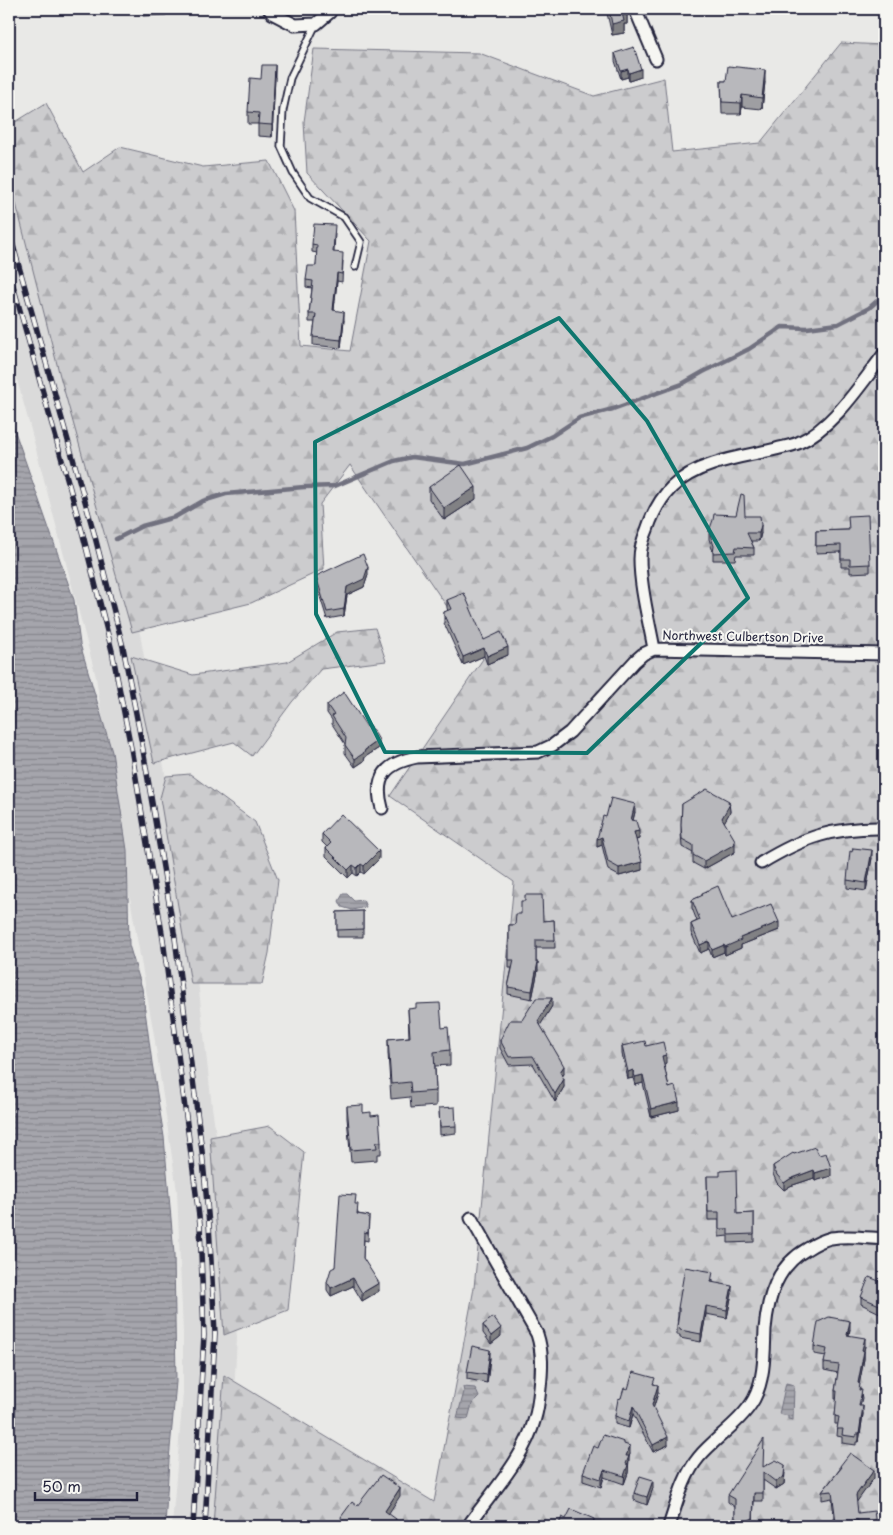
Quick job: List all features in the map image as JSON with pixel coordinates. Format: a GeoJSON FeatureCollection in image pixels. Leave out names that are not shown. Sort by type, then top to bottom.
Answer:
{"type":"FeatureCollection","features":[{"type":"Feature","properties":{"kind":"street"},"geometry":{"type":"LineString","coordinates":[[269,9],[272,13],[295,25],[316,24],[331,9]]}},
{"type":"Feature","properties":{"kind":"street"},"geometry":{"type":"LineString","coordinates":[[635,9],[656,59]]}},
{"type":"Feature","properties":{"kind":"street"},"geometry":{"type":"LineString","coordinates":[[654,649],[640,558],[643,540],[650,519],[660,500],[674,484],[692,472],[714,463],[797,444],[814,434],[829,421],[884,354]]}},
{"type":"Feature","properties":{"kind":"street","name":"Northwest Culbertson Drive"},"geometry":{"type":"LineString","coordinates":[[382,808],[379,797],[379,785],[382,774],[402,760],[417,757],[521,754],[538,752],[553,745],[570,732],[634,662],[643,654],[654,649],[884,654]]}},
{"type":"Feature","properties":{"kind":"street"},"geometry":{"type":"LineString","coordinates":[[761,863],[783,850],[818,835],[836,830],[884,828]]}},
{"type":"Feature","properties":{"kind":"street"},"geometry":{"type":"LineString","coordinates":[[468,1526],[516,1460],[532,1429],[539,1399],[542,1365],[540,1343],[535,1330],[471,1218]]}},
{"type":"Feature","properties":{"kind":"street"},"geometry":{"type":"LineString","coordinates":[[670,1526],[683,1486],[694,1462],[746,1410],[757,1392],[762,1372],[768,1307],[774,1286],[783,1269],[796,1256],[824,1240],[849,1237],[884,1239]]}},
{"type":"Feature","properties":{"kind":"lane"},"geometry":{"type":"LineString","coordinates":[[316,24],[290,78],[283,110],[281,146],[293,173],[310,198],[344,217],[360,242],[355,266]]}},
{"type":"Feature","properties":{"kind":"highlighted area"},"geometry":{"type":"Polygon","coordinates":[[[559,318],[647,421],[748,598],[587,753],[385,752],[316,614],[315,442],[559,318]]]}},
{"type":"Feature","properties":{"kind":"shaded area"},"geometry":{"type":"Polygon","coordinates":[[[9,141],[138,623],[191,918],[212,1107],[223,1183],[237,1338],[227,1526],[172,1526],[183,1393],[183,1333],[177,1191],[154,1035],[118,830],[96,677],[9,351],[9,141]]]}},
{"type":"Feature","properties":{"kind":"shaded area"},"geometry":{"type":"Polygon","coordinates":[[[9,405],[14,429],[74,600],[80,644],[112,752],[127,850],[129,945],[142,988],[164,1137],[174,1254],[176,1382],[165,1526],[9,1526],[9,405]]]}},
{"type":"Feature","properties":{"kind":"shaded area"},"geometry":{"type":"Polygon","coordinates":[[[343,894],[347,894],[354,901],[363,900],[366,907],[352,910],[342,907],[339,901],[343,894]]]}},
{"type":"Feature","properties":{"kind":"shaded area"},"geometry":{"type":"Polygon","coordinates":[[[786,1383],[794,1385],[793,1420],[788,1419],[788,1416],[779,1414],[786,1383]]]}},
{"type":"Feature","properties":{"kind":"shaded area"},"geometry":{"type":"Polygon","coordinates":[[[463,1387],[475,1388],[479,1397],[472,1404],[468,1419],[457,1418],[464,1392],[463,1387]]]}},
{"type":"Feature","properties":{"kind":"green space"},"geometry":{"type":"Polygon","coordinates":[[[841,43],[884,45],[884,1526],[213,1526],[224,1375],[434,1502],[474,1288],[514,882],[390,796],[483,659],[350,465],[320,504],[324,569],[251,603],[132,632],[60,376],[9,176],[9,126],[46,103],[83,172],[120,147],[203,167],[269,161],[294,211],[301,346],[350,351],[371,241],[307,173],[304,122],[314,49],[479,53],[594,96],[664,78],[672,152],[760,143],[841,43]]]}},
{"type":"Feature","properties":{"kind":"green space"},"geometry":{"type":"Polygon","coordinates":[[[375,628],[386,661],[321,669],[292,702],[252,756],[234,742],[154,763],[131,656],[193,675],[287,662],[337,632],[375,628]]]}},
{"type":"Feature","properties":{"kind":"green space"},"geometry":{"type":"Polygon","coordinates":[[[190,774],[255,822],[278,880],[269,953],[262,984],[191,984],[160,798],[166,776],[190,774]]]}},
{"type":"Feature","properties":{"kind":"green space"},"geometry":{"type":"Polygon","coordinates":[[[270,1126],[304,1152],[288,1310],[224,1335],[210,1137],[270,1126]]]}},
{"type":"Feature","properties":{"kind":"building"},"geometry":{"type":"Polygon","coordinates":[[[609,9],[627,9],[627,12],[622,13],[624,21],[612,24],[609,9]]]}},
{"type":"Feature","properties":{"kind":"building"},"geometry":{"type":"Polygon","coordinates":[[[634,47],[641,69],[629,73],[628,69],[621,71],[615,53],[634,47]]]}},
{"type":"Feature","properties":{"kind":"building"},"geometry":{"type":"Polygon","coordinates":[[[262,65],[275,65],[272,125],[258,124],[259,113],[248,112],[250,78],[261,79],[262,65]]]}},
{"type":"Feature","properties":{"kind":"building"},"geometry":{"type":"Polygon","coordinates":[[[728,66],[765,70],[762,98],[742,95],[741,103],[722,102],[721,81],[726,81],[728,66]]]}},
{"type":"Feature","properties":{"kind":"building"},"geometry":{"type":"Polygon","coordinates":[[[314,224],[335,225],[333,252],[343,253],[342,274],[337,273],[333,310],[344,312],[341,340],[313,337],[316,314],[309,314],[313,281],[306,280],[308,266],[316,266],[317,245],[312,244],[314,224]]]}},
{"type":"Feature","properties":{"kind":"building"},"geometry":{"type":"Polygon","coordinates":[[[461,465],[476,487],[444,508],[429,487],[461,465]]]}},
{"type":"Feature","properties":{"kind":"building"},"geometry":{"type":"Polygon","coordinates":[[[741,494],[744,495],[745,516],[760,516],[761,525],[759,533],[747,533],[754,548],[736,547],[735,552],[713,553],[714,546],[709,531],[714,514],[736,515],[741,494]]]}},
{"type":"Feature","properties":{"kind":"building"},"geometry":{"type":"Polygon","coordinates":[[[868,515],[870,564],[850,565],[850,559],[841,559],[841,545],[816,546],[816,531],[849,530],[848,516],[868,515]]]}},
{"type":"Feature","properties":{"kind":"building"},"geometry":{"type":"Polygon","coordinates":[[[363,554],[368,567],[364,579],[347,587],[344,609],[327,612],[316,576],[363,554]]]}},
{"type":"Feature","properties":{"kind":"building"},"geometry":{"type":"Polygon","coordinates":[[[464,593],[484,640],[501,632],[508,647],[487,656],[484,648],[463,657],[444,612],[451,609],[447,600],[464,593]]]}},
{"type":"Feature","properties":{"kind":"building"},"geometry":{"type":"Polygon","coordinates":[[[344,692],[367,727],[370,725],[379,740],[355,759],[345,745],[346,738],[327,705],[344,692]]]}},
{"type":"Feature","properties":{"kind":"building"},"geometry":{"type":"Polygon","coordinates":[[[707,789],[729,801],[728,803],[730,804],[722,818],[735,840],[735,844],[704,861],[693,855],[693,845],[682,839],[681,825],[682,804],[707,789]]]}},
{"type":"Feature","properties":{"kind":"building"},"geometry":{"type":"Polygon","coordinates":[[[611,798],[635,804],[631,820],[636,821],[639,831],[634,832],[642,862],[619,868],[608,862],[602,837],[597,839],[603,816],[606,817],[611,798]]]}},
{"type":"Feature","properties":{"kind":"building"},"geometry":{"type":"Polygon","coordinates":[[[341,814],[379,851],[364,866],[361,864],[357,868],[353,865],[348,870],[326,848],[331,843],[322,834],[341,814]]]}},
{"type":"Feature","properties":{"kind":"building"},"geometry":{"type":"Polygon","coordinates":[[[853,848],[872,850],[866,883],[847,880],[850,851],[852,852],[853,848]]]}},
{"type":"Feature","properties":{"kind":"building"},"geometry":{"type":"Polygon","coordinates":[[[718,886],[732,920],[771,904],[779,922],[740,938],[741,940],[725,947],[724,945],[712,950],[709,941],[700,945],[691,924],[700,920],[692,900],[718,886]]]}},
{"type":"Feature","properties":{"kind":"building"},"geometry":{"type":"Polygon","coordinates":[[[525,895],[542,895],[543,921],[554,920],[555,940],[536,940],[536,962],[538,962],[532,991],[508,987],[514,960],[509,960],[509,925],[515,925],[516,914],[521,914],[521,901],[525,901],[525,895]]]}},
{"type":"Feature","properties":{"kind":"building"},"geometry":{"type":"Polygon","coordinates":[[[363,911],[363,929],[337,930],[337,912],[363,911]]]}},
{"type":"Feature","properties":{"kind":"building"},"geometry":{"type":"Polygon","coordinates":[[[536,998],[552,998],[538,1021],[564,1066],[560,1072],[564,1079],[555,1094],[533,1056],[509,1057],[500,1040],[510,1020],[522,1020],[536,998]]]}},
{"type":"Feature","properties":{"kind":"building"},"geometry":{"type":"Polygon","coordinates":[[[440,1003],[442,1028],[448,1027],[450,1050],[434,1052],[436,1091],[411,1093],[410,1082],[391,1084],[388,1039],[410,1037],[408,1009],[416,1008],[416,1004],[440,1003]]]}},
{"type":"Feature","properties":{"kind":"building"},"geometry":{"type":"Polygon","coordinates":[[[645,1041],[646,1046],[663,1042],[666,1055],[662,1056],[669,1088],[675,1086],[679,1102],[651,1109],[643,1075],[635,1077],[633,1070],[628,1072],[622,1046],[645,1041]]]}},
{"type":"Feature","properties":{"kind":"building"},"geometry":{"type":"Polygon","coordinates":[[[363,1105],[363,1113],[371,1112],[371,1116],[379,1115],[381,1142],[376,1142],[377,1148],[351,1150],[347,1106],[363,1105]]]}},
{"type":"Feature","properties":{"kind":"building"},"geometry":{"type":"Polygon","coordinates":[[[455,1107],[456,1126],[440,1127],[439,1108],[455,1107]]]}},
{"type":"Feature","properties":{"kind":"building"},"geometry":{"type":"Polygon","coordinates":[[[815,1147],[819,1155],[826,1153],[831,1168],[815,1173],[814,1170],[784,1183],[777,1175],[773,1166],[793,1153],[815,1147]]]}},
{"type":"Feature","properties":{"kind":"building"},"geometry":{"type":"Polygon","coordinates":[[[736,1170],[737,1214],[754,1213],[754,1234],[728,1235],[728,1229],[719,1229],[719,1212],[708,1212],[707,1176],[720,1176],[720,1171],[736,1170]]]}},
{"type":"Feature","properties":{"kind":"building"},"geometry":{"type":"Polygon","coordinates":[[[340,1194],[356,1195],[355,1204],[358,1204],[357,1214],[369,1216],[368,1233],[364,1232],[363,1258],[379,1283],[362,1293],[353,1278],[331,1288],[327,1282],[331,1269],[335,1267],[340,1194]]]}},
{"type":"Feature","properties":{"kind":"building"},"geometry":{"type":"Polygon","coordinates":[[[685,1267],[713,1272],[711,1282],[732,1286],[727,1310],[706,1306],[701,1334],[680,1330],[677,1327],[678,1308],[685,1267]]]}},
{"type":"Feature","properties":{"kind":"building"},"geometry":{"type":"Polygon","coordinates":[[[869,1277],[884,1283],[884,1307],[861,1297],[869,1277]]]}},
{"type":"Feature","properties":{"kind":"building"},"geometry":{"type":"Polygon","coordinates":[[[493,1317],[501,1328],[491,1336],[483,1325],[493,1317]]]}},
{"type":"Feature","properties":{"kind":"building"},"geometry":{"type":"Polygon","coordinates":[[[829,1317],[850,1321],[847,1335],[865,1338],[858,1383],[860,1384],[859,1390],[862,1390],[859,1406],[863,1406],[859,1434],[856,1434],[856,1437],[842,1435],[843,1429],[837,1429],[839,1417],[835,1416],[837,1391],[835,1391],[839,1365],[824,1363],[827,1349],[814,1346],[818,1322],[829,1317]]]}},
{"type":"Feature","properties":{"kind":"building"},"geometry":{"type":"Polygon","coordinates":[[[472,1346],[490,1350],[487,1375],[467,1372],[472,1346]]]}},
{"type":"Feature","properties":{"kind":"building"},"geometry":{"type":"Polygon","coordinates":[[[633,1372],[655,1378],[653,1384],[658,1385],[652,1405],[668,1437],[653,1445],[633,1406],[629,1421],[615,1416],[618,1399],[621,1398],[624,1388],[628,1389],[633,1372]]]}},
{"type":"Feature","properties":{"kind":"building"},"geometry":{"type":"Polygon","coordinates":[[[603,1435],[630,1446],[626,1456],[629,1456],[624,1476],[604,1470],[601,1479],[583,1473],[593,1446],[598,1448],[603,1435]]]}},
{"type":"Feature","properties":{"kind":"building"},"geometry":{"type":"Polygon","coordinates":[[[764,1439],[763,1467],[776,1460],[785,1465],[784,1476],[776,1482],[763,1472],[763,1493],[754,1493],[753,1518],[743,1523],[735,1518],[735,1499],[728,1495],[764,1439]]]}},
{"type":"Feature","properties":{"kind":"building"},"geometry":{"type":"Polygon","coordinates":[[[850,1453],[874,1470],[856,1495],[858,1513],[874,1511],[876,1526],[859,1526],[858,1520],[836,1522],[832,1491],[822,1492],[842,1467],[840,1466],[850,1453]]]}},
{"type":"Feature","properties":{"kind":"building"},"geometry":{"type":"Polygon","coordinates":[[[381,1475],[400,1488],[385,1511],[396,1519],[391,1526],[343,1526],[341,1517],[352,1502],[357,1506],[381,1475]]]}},
{"type":"Feature","properties":{"kind":"building"},"geometry":{"type":"Polygon","coordinates":[[[640,1476],[653,1480],[647,1497],[634,1493],[640,1476]]]}},
{"type":"Feature","properties":{"kind":"building"},"geometry":{"type":"Polygon","coordinates":[[[571,1509],[594,1519],[591,1526],[558,1526],[562,1517],[566,1519],[571,1509]]]}},
{"type":"Feature","properties":{"kind":"waterway"},"geometry":{"type":"LineString","coordinates":[[116,539],[142,526],[175,517],[203,501],[226,494],[335,486],[394,461],[412,457],[465,464],[527,448],[552,436],[579,418],[613,409],[682,384],[749,349],[782,327],[807,328],[838,324],[869,308],[884,295]]}},
{"type":"Feature","properties":{"kind":"railway"},"geometry":{"type":"LineString","coordinates":[[9,231],[94,533],[123,647],[142,744],[175,938],[202,1151],[209,1224],[215,1333],[205,1526]]}},
{"type":"Feature","properties":{"kind":"railway"},"geometry":{"type":"LineString","coordinates":[[9,271],[83,535],[112,651],[131,748],[163,939],[200,1224],[204,1335],[193,1526]]}}]}
